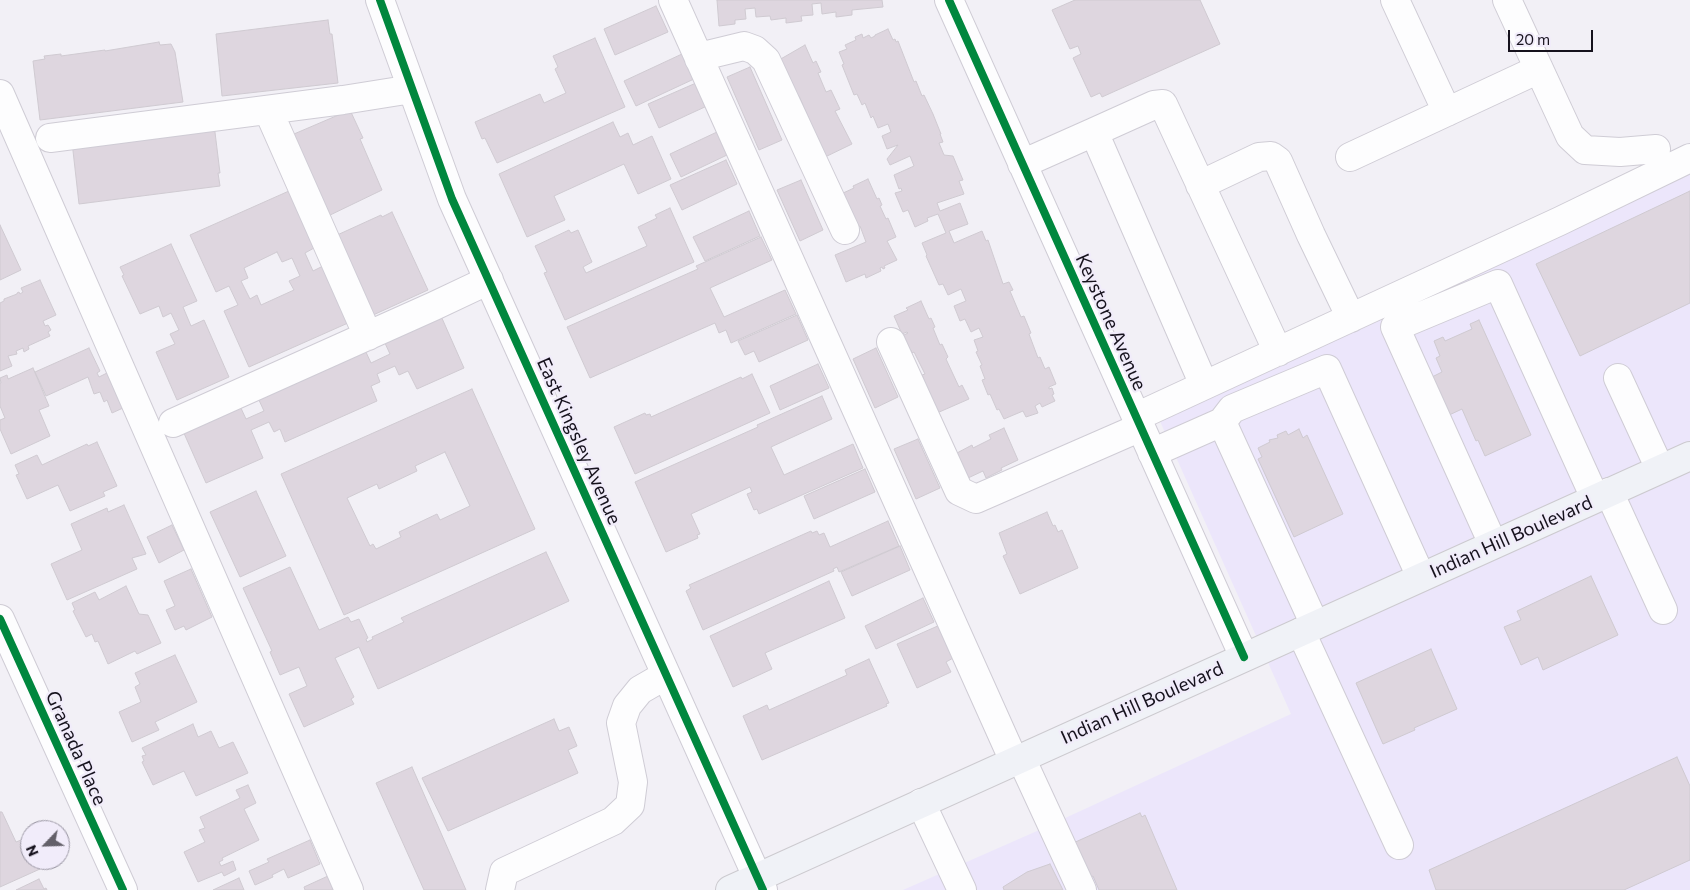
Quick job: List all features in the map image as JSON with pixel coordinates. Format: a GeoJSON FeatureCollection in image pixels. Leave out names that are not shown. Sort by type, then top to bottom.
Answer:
{"type":"FeatureCollection","features":[{"type":"Feature","properties":{"kind":"main road","name":"Indian Hill Boulevard"},"geometry":{"type":"LineString","coordinates":[[730,890],[760,884],[921,803],[1690,456]]}},
{"type":"Feature","properties":{"kind":"street","name":"East Kingsley Avenue"},"geometry":{"type":"LineString","coordinates":[[380,0],[452,198],[760,884]]}},
{"type":"Feature","properties":{"kind":"street"},"geometry":{"type":"LineString","coordinates":[[673,0],[1018,760],[1082,890]]}},
{"type":"Feature","properties":{"kind":"street","name":"Keystone Avenue"},"geometry":{"type":"LineString","coordinates":[[949,0],[1244,657]]}},
{"type":"Feature","properties":{"kind":"street"},"geometry":{"type":"LineString","coordinates":[[1395,0],[1447,112]]}},
{"type":"Feature","properties":{"kind":"street"},"geometry":{"type":"LineString","coordinates":[[1507,0],[1570,136],[1585,150],[1620,152],[1656,149]]}},
{"type":"Feature","properties":{"kind":"street"},"geometry":{"type":"LineString","coordinates":[[699,59],[744,46],[754,50],[766,60],[844,230]]}},
{"type":"Feature","properties":{"kind":"street"},"geometry":{"type":"LineString","coordinates":[[1350,157],[1539,69]]}},
{"type":"Feature","properties":{"kind":"street"},"geometry":{"type":"LineString","coordinates":[[50,138],[412,89]]}},
{"type":"Feature","properties":{"kind":"street"},"geometry":{"type":"LineString","coordinates":[[0,94],[349,890]]}},
{"type":"Feature","properties":{"kind":"street"},"geometry":{"type":"LineString","coordinates":[[1022,164],[1154,105],[1163,104],[1278,352]]}},
{"type":"Feature","properties":{"kind":"street"},"geometry":{"type":"LineString","coordinates":[[268,110],[368,336]]}},
{"type":"Feature","properties":{"kind":"street"},"geometry":{"type":"LineString","coordinates":[[1094,132],[1204,385]]}},
{"type":"Feature","properties":{"kind":"street"},"geometry":{"type":"LineString","coordinates":[[1200,184],[1259,157],[1271,156],[1278,161],[1351,318]]}},
{"type":"Feature","properties":{"kind":"street"},"geometry":{"type":"LineString","coordinates":[[891,342],[959,491],[976,499],[1138,422],[1204,385],[1351,318],[1690,158]]}},
{"type":"Feature","properties":{"kind":"street"},"geometry":{"type":"LineString","coordinates":[[173,423],[489,280]]}},
{"type":"Feature","properties":{"kind":"street"},"geometry":{"type":"LineString","coordinates":[[1494,544],[1394,327],[1498,284],[1602,495],[1663,610]]}},
{"type":"Feature","properties":{"kind":"street"},"geometry":{"type":"LineString","coordinates":[[1152,453],[1222,422],[1232,409],[1327,369],[1421,577]]}},
{"type":"Feature","properties":{"kind":"street"},"geometry":{"type":"LineString","coordinates":[[1618,378],[1660,469]]}},
{"type":"Feature","properties":{"kind":"street"},"geometry":{"type":"LineString","coordinates":[[1222,422],[1399,845]]}},
{"type":"Feature","properties":{"kind":"street","name":"Granada Place"},"geometry":{"type":"LineString","coordinates":[[0,619],[123,890]]}},
{"type":"Feature","properties":{"kind":"street"},"geometry":{"type":"LineString","coordinates":[[500,890],[504,872],[613,821],[630,806],[633,782],[621,723],[627,706],[640,690],[666,675]]}},
{"type":"Feature","properties":{"kind":"street"},"geometry":{"type":"LineString","coordinates":[[921,803],[962,890]]}},
{"type":"Feature","properties":{"kind":"shaded area"},"geometry":{"type":"Polygon","coordinates":[[[1690,145],[1690,890],[903,890],[1037,831],[1291,714],[1150,399],[1690,145]]]}},
{"type":"Feature","properties":{"kind":"building"},"geometry":{"type":"Polygon","coordinates":[[[717,0],[882,0],[883,7],[852,10],[852,15],[836,17],[836,12],[822,14],[821,3],[812,4],[813,15],[801,16],[802,21],[786,23],[786,18],[771,20],[770,16],[756,17],[755,8],[745,9],[746,19],[735,20],[735,24],[719,26],[717,0]]]}},
{"type":"Feature","properties":{"kind":"building"},"geometry":{"type":"Polygon","coordinates":[[[1075,0],[1200,0],[1220,44],[1102,97],[1100,93],[1091,97],[1073,58],[1081,54],[1078,46],[1070,49],[1052,10],[1075,0]]]}},
{"type":"Feature","properties":{"kind":"building"},"geometry":{"type":"Polygon","coordinates":[[[656,6],[668,32],[615,55],[604,29],[656,6]]]}},
{"type":"Feature","properties":{"kind":"building"},"geometry":{"type":"Polygon","coordinates":[[[328,20],[330,34],[332,34],[338,83],[222,96],[216,34],[328,20]]]}},
{"type":"Feature","properties":{"kind":"building"},"geometry":{"type":"Polygon","coordinates":[[[888,29],[893,40],[898,41],[914,82],[916,81],[922,96],[924,95],[933,114],[941,134],[943,142],[939,143],[944,155],[953,156],[963,180],[959,181],[964,194],[937,203],[940,211],[960,203],[968,224],[949,231],[954,243],[982,231],[986,241],[988,240],[1003,284],[1009,282],[1013,290],[1010,291],[1021,317],[1024,316],[1038,358],[1040,357],[1045,369],[1049,367],[1056,384],[1049,387],[1049,389],[1052,388],[1054,394],[1052,395],[1055,401],[1042,407],[1040,403],[1035,406],[1038,413],[1026,417],[1023,411],[1004,419],[999,409],[997,410],[990,394],[988,395],[982,380],[985,379],[974,340],[983,337],[979,328],[971,332],[965,319],[960,321],[954,306],[966,301],[961,289],[948,295],[943,284],[939,285],[922,243],[946,233],[938,214],[927,218],[928,221],[915,227],[908,210],[903,212],[895,193],[902,191],[901,188],[899,189],[894,175],[914,166],[910,156],[890,165],[887,159],[898,145],[887,149],[882,136],[891,132],[888,124],[878,128],[873,116],[871,118],[865,103],[862,105],[857,94],[854,95],[842,65],[844,64],[839,52],[847,49],[845,45],[856,40],[855,37],[862,34],[863,38],[869,35],[871,38],[888,29]]]}},
{"type":"Feature","properties":{"kind":"building"},"geometry":{"type":"Polygon","coordinates":[[[595,38],[625,107],[497,163],[485,138],[482,139],[475,122],[540,94],[544,103],[566,93],[555,69],[558,67],[553,56],[595,38]]]}},
{"type":"Feature","properties":{"kind":"building"},"geometry":{"type":"Polygon","coordinates":[[[159,42],[160,45],[171,44],[175,52],[183,102],[40,120],[33,61],[45,59],[44,56],[105,51],[159,42]]]}},
{"type":"Feature","properties":{"kind":"building"},"geometry":{"type":"Polygon","coordinates":[[[805,45],[813,63],[816,61],[821,72],[818,73],[826,92],[831,90],[840,109],[835,111],[852,144],[823,158],[805,126],[811,123],[799,96],[797,97],[779,60],[805,45]]]}},
{"type":"Feature","properties":{"kind":"building"},"geometry":{"type":"Polygon","coordinates":[[[682,54],[694,79],[636,106],[624,81],[682,54]]]}},
{"type":"Feature","properties":{"kind":"building"},"geometry":{"type":"Polygon","coordinates":[[[750,67],[782,140],[759,150],[727,77],[750,67]]]}},
{"type":"Feature","properties":{"kind":"building"},"geometry":{"type":"Polygon","coordinates":[[[696,83],[707,106],[659,128],[648,104],[696,83]]]}},
{"type":"Feature","properties":{"kind":"building"},"geometry":{"type":"Polygon","coordinates":[[[350,110],[363,138],[360,139],[382,190],[326,217],[294,134],[350,110]]]}},
{"type":"Feature","properties":{"kind":"building"},"geometry":{"type":"Polygon","coordinates":[[[613,122],[620,137],[628,133],[633,145],[652,136],[671,179],[638,194],[624,164],[554,196],[565,220],[527,237],[499,174],[613,122]]]}},
{"type":"Feature","properties":{"kind":"building"},"geometry":{"type":"Polygon","coordinates":[[[214,124],[220,186],[79,204],[72,142],[214,124]]]}},
{"type":"Feature","properties":{"kind":"building"},"geometry":{"type":"Polygon","coordinates":[[[717,132],[727,155],[681,177],[670,154],[717,132]]]}},
{"type":"Feature","properties":{"kind":"building"},"geometry":{"type":"Polygon","coordinates":[[[726,160],[737,184],[682,210],[670,185],[726,160]]]}},
{"type":"Feature","properties":{"kind":"building"},"geometry":{"type":"Polygon","coordinates":[[[868,179],[877,199],[879,198],[882,205],[880,206],[886,219],[888,218],[896,237],[887,241],[897,260],[884,266],[885,268],[883,269],[882,267],[880,268],[881,271],[866,278],[865,274],[846,282],[835,255],[866,242],[860,226],[854,229],[841,194],[868,179]]]}},
{"type":"Feature","properties":{"kind":"building"},"geometry":{"type":"Polygon","coordinates":[[[801,180],[823,230],[800,241],[777,190],[801,180]]]}},
{"type":"Feature","properties":{"kind":"building"},"geometry":{"type":"Polygon","coordinates":[[[289,191],[314,248],[305,253],[313,271],[323,266],[348,323],[249,367],[224,311],[238,305],[229,286],[216,292],[190,235],[289,191]],[[277,252],[244,268],[248,278],[241,281],[250,299],[257,295],[261,305],[294,290],[289,281],[300,276],[292,258],[282,262],[277,252]]]}},
{"type":"Feature","properties":{"kind":"building"},"geometry":{"type":"Polygon","coordinates":[[[1690,191],[1690,303],[1580,356],[1536,264],[1690,191]]]}},
{"type":"Feature","properties":{"kind":"building"},"geometry":{"type":"Polygon","coordinates":[[[670,208],[694,262],[565,320],[544,273],[547,272],[535,246],[569,230],[571,233],[578,230],[592,262],[583,267],[586,273],[647,246],[638,227],[657,218],[655,215],[670,208]]]}},
{"type":"Feature","properties":{"kind":"building"},"geometry":{"type":"Polygon","coordinates":[[[749,211],[760,236],[705,261],[693,237],[749,211]]]}},
{"type":"Feature","properties":{"kind":"building"},"geometry":{"type":"Polygon","coordinates":[[[392,212],[428,290],[371,316],[335,236],[381,215],[382,217],[392,212]]]}},
{"type":"Feature","properties":{"kind":"building"},"geometry":{"type":"Polygon","coordinates":[[[0,225],[21,270],[0,280],[0,225]]]}},
{"type":"Feature","properties":{"kind":"building"},"geometry":{"type":"Polygon","coordinates":[[[761,237],[772,260],[710,288],[724,317],[785,290],[796,314],[731,343],[726,330],[719,333],[715,323],[590,378],[567,327],[698,269],[696,266],[761,237]]]}},
{"type":"Feature","properties":{"kind":"building"},"geometry":{"type":"Polygon","coordinates":[[[171,244],[197,301],[183,307],[191,326],[204,320],[229,377],[177,400],[156,352],[175,344],[170,334],[179,330],[171,313],[163,317],[159,306],[140,314],[122,276],[124,275],[120,267],[171,244]]]}},
{"type":"Feature","properties":{"kind":"building"},"geometry":{"type":"Polygon","coordinates":[[[40,280],[56,315],[43,321],[45,326],[48,325],[51,330],[48,332],[50,336],[28,346],[29,349],[24,352],[23,348],[16,351],[17,354],[8,356],[12,366],[0,371],[0,303],[4,299],[23,292],[21,288],[40,280]]]}},
{"type":"Feature","properties":{"kind":"building"},"geometry":{"type":"Polygon","coordinates":[[[921,301],[935,327],[933,328],[940,345],[942,344],[948,357],[946,359],[959,387],[962,385],[969,399],[937,413],[920,381],[924,380],[922,375],[925,374],[914,352],[912,353],[911,350],[907,352],[900,337],[908,333],[902,334],[894,316],[908,310],[906,308],[921,301]]]}},
{"type":"Feature","properties":{"kind":"building"},"geometry":{"type":"Polygon","coordinates":[[[797,315],[808,340],[759,362],[754,351],[745,355],[738,341],[797,315]]]}},
{"type":"Feature","properties":{"kind":"building"},"geometry":{"type":"Polygon","coordinates":[[[441,316],[464,368],[417,389],[408,371],[399,375],[395,366],[377,374],[380,382],[371,386],[377,401],[285,442],[280,429],[274,432],[269,422],[251,430],[263,458],[206,483],[183,431],[240,406],[246,419],[264,411],[258,398],[365,350],[371,363],[390,354],[384,341],[441,316]]]}},
{"type":"Feature","properties":{"kind":"building"},"geometry":{"type":"Polygon","coordinates":[[[1479,320],[1531,435],[1485,456],[1462,409],[1447,416],[1430,378],[1442,372],[1436,358],[1440,356],[1434,341],[1443,337],[1445,341],[1472,329],[1470,324],[1479,320]]]}},
{"type":"Feature","properties":{"kind":"building"},"geometry":{"type":"Polygon","coordinates":[[[89,348],[100,371],[97,373],[99,377],[107,373],[123,408],[112,413],[107,400],[104,402],[100,392],[94,394],[88,377],[46,396],[35,372],[89,348]]]}},
{"type":"Feature","properties":{"kind":"building"},"geometry":{"type":"Polygon","coordinates":[[[876,348],[898,397],[875,408],[853,359],[876,348]]]}},
{"type":"Feature","properties":{"kind":"building"},"geometry":{"type":"Polygon","coordinates":[[[818,364],[829,388],[780,410],[770,386],[818,364]]]}},
{"type":"Feature","properties":{"kind":"building"},"geometry":{"type":"Polygon","coordinates":[[[33,368],[49,406],[39,410],[50,436],[11,454],[0,429],[0,420],[5,418],[0,406],[0,378],[7,375],[8,379],[33,368]]]}},
{"type":"Feature","properties":{"kind":"building"},"geometry":{"type":"Polygon","coordinates":[[[752,374],[770,413],[635,474],[614,427],[645,413],[646,415],[650,414],[651,417],[741,377],[742,379],[752,374]]]}},
{"type":"Feature","properties":{"kind":"building"},"geometry":{"type":"Polygon","coordinates":[[[472,389],[535,529],[344,615],[281,474],[472,389]],[[445,452],[415,466],[417,471],[379,489],[377,484],[347,498],[370,546],[373,544],[376,549],[401,537],[399,532],[437,514],[440,520],[470,506],[445,452]]]}},
{"type":"Feature","properties":{"kind":"building"},"geometry":{"type":"Polygon","coordinates":[[[822,396],[832,419],[771,447],[784,475],[853,444],[863,468],[759,514],[757,509],[754,510],[747,494],[752,492],[750,487],[691,514],[700,534],[697,535],[698,538],[666,552],[635,482],[822,396]]]}},
{"type":"Feature","properties":{"kind":"building"},"geometry":{"type":"Polygon","coordinates":[[[1004,428],[1018,460],[986,478],[983,471],[968,478],[957,453],[972,445],[973,448],[991,439],[989,435],[1004,428]]]}},
{"type":"Feature","properties":{"kind":"building"},"geometry":{"type":"Polygon","coordinates":[[[1299,429],[1303,438],[1307,435],[1343,514],[1294,537],[1258,459],[1262,457],[1258,448],[1270,442],[1269,440],[1278,438],[1277,435],[1286,431],[1288,435],[1299,429]]]}},
{"type":"Feature","properties":{"kind":"building"},"geometry":{"type":"Polygon","coordinates":[[[918,439],[940,488],[916,499],[894,449],[918,439]]]}},
{"type":"Feature","properties":{"kind":"building"},"geometry":{"type":"Polygon","coordinates":[[[97,442],[117,486],[103,492],[105,496],[70,511],[58,485],[27,499],[16,475],[19,474],[15,465],[37,455],[42,465],[87,444],[88,446],[97,442]]]}},
{"type":"Feature","properties":{"kind":"building"},"geometry":{"type":"Polygon","coordinates":[[[865,469],[875,492],[814,519],[804,496],[865,469]]]}},
{"type":"Feature","properties":{"kind":"building"},"geometry":{"type":"Polygon","coordinates":[[[256,491],[286,556],[240,577],[210,512],[256,491]]]}},
{"type":"Feature","properties":{"kind":"building"},"geometry":{"type":"Polygon","coordinates":[[[124,505],[146,554],[132,558],[137,569],[67,600],[51,564],[82,550],[71,524],[107,508],[108,512],[124,505]]]}},
{"type":"Feature","properties":{"kind":"building"},"geometry":{"type":"Polygon","coordinates":[[[1047,512],[1058,532],[1062,530],[1078,568],[1020,594],[1003,556],[1007,554],[999,533],[1047,512]]]}},
{"type":"Feature","properties":{"kind":"building"},"geometry":{"type":"Polygon","coordinates":[[[888,521],[899,546],[839,572],[837,567],[833,569],[834,571],[703,630],[686,591],[691,588],[689,585],[811,531],[812,533],[817,531],[819,535],[824,533],[830,547],[888,521]]]}},
{"type":"Feature","properties":{"kind":"building"},"geometry":{"type":"Polygon","coordinates":[[[172,525],[184,550],[159,563],[147,537],[172,525]]]}},
{"type":"Feature","properties":{"kind":"building"},"geometry":{"type":"Polygon","coordinates":[[[900,546],[910,570],[852,596],[841,572],[900,546]]]}},
{"type":"Feature","properties":{"kind":"building"},"geometry":{"type":"Polygon","coordinates":[[[546,552],[569,601],[378,689],[359,647],[335,658],[354,697],[351,699],[354,704],[304,727],[289,694],[307,686],[299,667],[280,675],[270,652],[272,651],[243,588],[290,567],[319,630],[348,617],[351,622],[359,619],[368,638],[366,639],[367,642],[373,639],[372,637],[404,622],[401,618],[546,552]]]}},
{"type":"Feature","properties":{"kind":"building"},"geometry":{"type":"Polygon","coordinates":[[[191,569],[212,617],[186,630],[184,626],[175,630],[166,610],[175,606],[164,581],[191,569]]]}},
{"type":"Feature","properties":{"kind":"building"},"geometry":{"type":"Polygon","coordinates":[[[1591,576],[1618,635],[1543,670],[1538,657],[1521,665],[1504,627],[1521,620],[1517,611],[1591,576]]]}},
{"type":"Feature","properties":{"kind":"building"},"geometry":{"type":"Polygon","coordinates":[[[829,581],[845,618],[765,653],[772,669],[733,687],[710,636],[829,581]]]}},
{"type":"Feature","properties":{"kind":"building"},"geometry":{"type":"Polygon","coordinates":[[[126,586],[139,614],[148,615],[161,643],[137,654],[135,651],[108,664],[98,641],[95,642],[92,634],[86,637],[73,611],[75,610],[72,603],[95,592],[99,600],[126,586]]]}},
{"type":"Feature","properties":{"kind":"building"},"geometry":{"type":"Polygon","coordinates":[[[923,598],[934,622],[876,649],[865,626],[923,598]]]}},
{"type":"Feature","properties":{"kind":"building"},"geometry":{"type":"Polygon","coordinates":[[[940,625],[955,657],[946,662],[951,672],[917,688],[897,644],[940,625]]]}},
{"type":"Feature","properties":{"kind":"building"},"geometry":{"type":"Polygon","coordinates":[[[1431,649],[1457,709],[1383,744],[1356,683],[1431,649]]]}},
{"type":"Feature","properties":{"kind":"building"},"geometry":{"type":"Polygon","coordinates":[[[175,655],[197,702],[155,722],[159,730],[132,742],[119,712],[141,702],[135,687],[140,684],[135,673],[175,655]]]}},
{"type":"Feature","properties":{"kind":"building"},"geometry":{"type":"Polygon","coordinates":[[[869,659],[889,703],[886,704],[887,706],[762,760],[743,716],[767,705],[769,710],[847,675],[845,670],[869,659]]]}},
{"type":"Feature","properties":{"kind":"building"},"geometry":{"type":"Polygon","coordinates":[[[554,719],[559,731],[569,727],[577,746],[568,750],[578,773],[448,831],[422,778],[554,719]]]}},
{"type":"Feature","properties":{"kind":"building"},"geometry":{"type":"Polygon","coordinates":[[[193,724],[198,737],[211,731],[219,748],[233,742],[248,773],[196,796],[184,771],[153,785],[142,762],[144,761],[142,756],[146,755],[142,748],[193,724]]]}},
{"type":"Feature","properties":{"kind":"building"},"geometry":{"type":"Polygon","coordinates":[[[1677,757],[1690,786],[1690,860],[1624,890],[1436,890],[1429,870],[1677,757]]]}},
{"type":"Feature","properties":{"kind":"building"},"geometry":{"type":"Polygon","coordinates":[[[412,767],[466,890],[424,890],[376,783],[412,767]]]}},
{"type":"Feature","properties":{"kind":"building"},"geometry":{"type":"Polygon","coordinates":[[[248,785],[256,803],[244,809],[259,840],[222,858],[223,860],[219,862],[221,866],[233,861],[236,870],[224,876],[222,872],[198,882],[184,852],[205,842],[199,830],[205,828],[200,817],[240,798],[236,790],[248,785]]]}},
{"type":"Feature","properties":{"kind":"building"},"geometry":{"type":"Polygon","coordinates":[[[0,812],[2,812],[16,842],[20,840],[20,870],[38,870],[0,887],[0,812]]]}},
{"type":"Feature","properties":{"kind":"building"},"geometry":{"type":"Polygon","coordinates":[[[1140,813],[1142,817],[1145,815],[1177,890],[1099,890],[1093,876],[1087,879],[1071,844],[1140,813]]]}},
{"type":"Feature","properties":{"kind":"building"},"geometry":{"type":"Polygon","coordinates":[[[310,840],[320,864],[288,878],[284,869],[272,875],[273,877],[255,885],[249,871],[269,862],[267,859],[310,840]]]}},
{"type":"Feature","properties":{"kind":"building"},"geometry":{"type":"Polygon","coordinates":[[[1050,864],[1063,890],[1004,890],[1003,887],[1027,872],[1050,864]]]}},
{"type":"Feature","properties":{"kind":"building"},"geometry":{"type":"Polygon","coordinates":[[[328,876],[335,890],[305,890],[304,887],[328,876]]]}},
{"type":"Feature","properties":{"kind":"building"},"geometry":{"type":"Polygon","coordinates":[[[239,878],[244,890],[213,890],[239,878]]]}},
{"type":"Feature","properties":{"kind":"building"},"geometry":{"type":"Polygon","coordinates":[[[39,879],[44,889],[46,888],[47,890],[16,890],[39,879]]]}},
{"type":"Feature","properties":{"kind":"cycle path"},"geometry":{"type":"LineString","coordinates":[[380,0],[452,199],[763,890]]}},
{"type":"Feature","properties":{"kind":"cycle path"},"geometry":{"type":"LineString","coordinates":[[949,0],[1244,657]]}},
{"type":"Feature","properties":{"kind":"cycle path"},"geometry":{"type":"LineString","coordinates":[[0,619],[123,890]]}}]}
